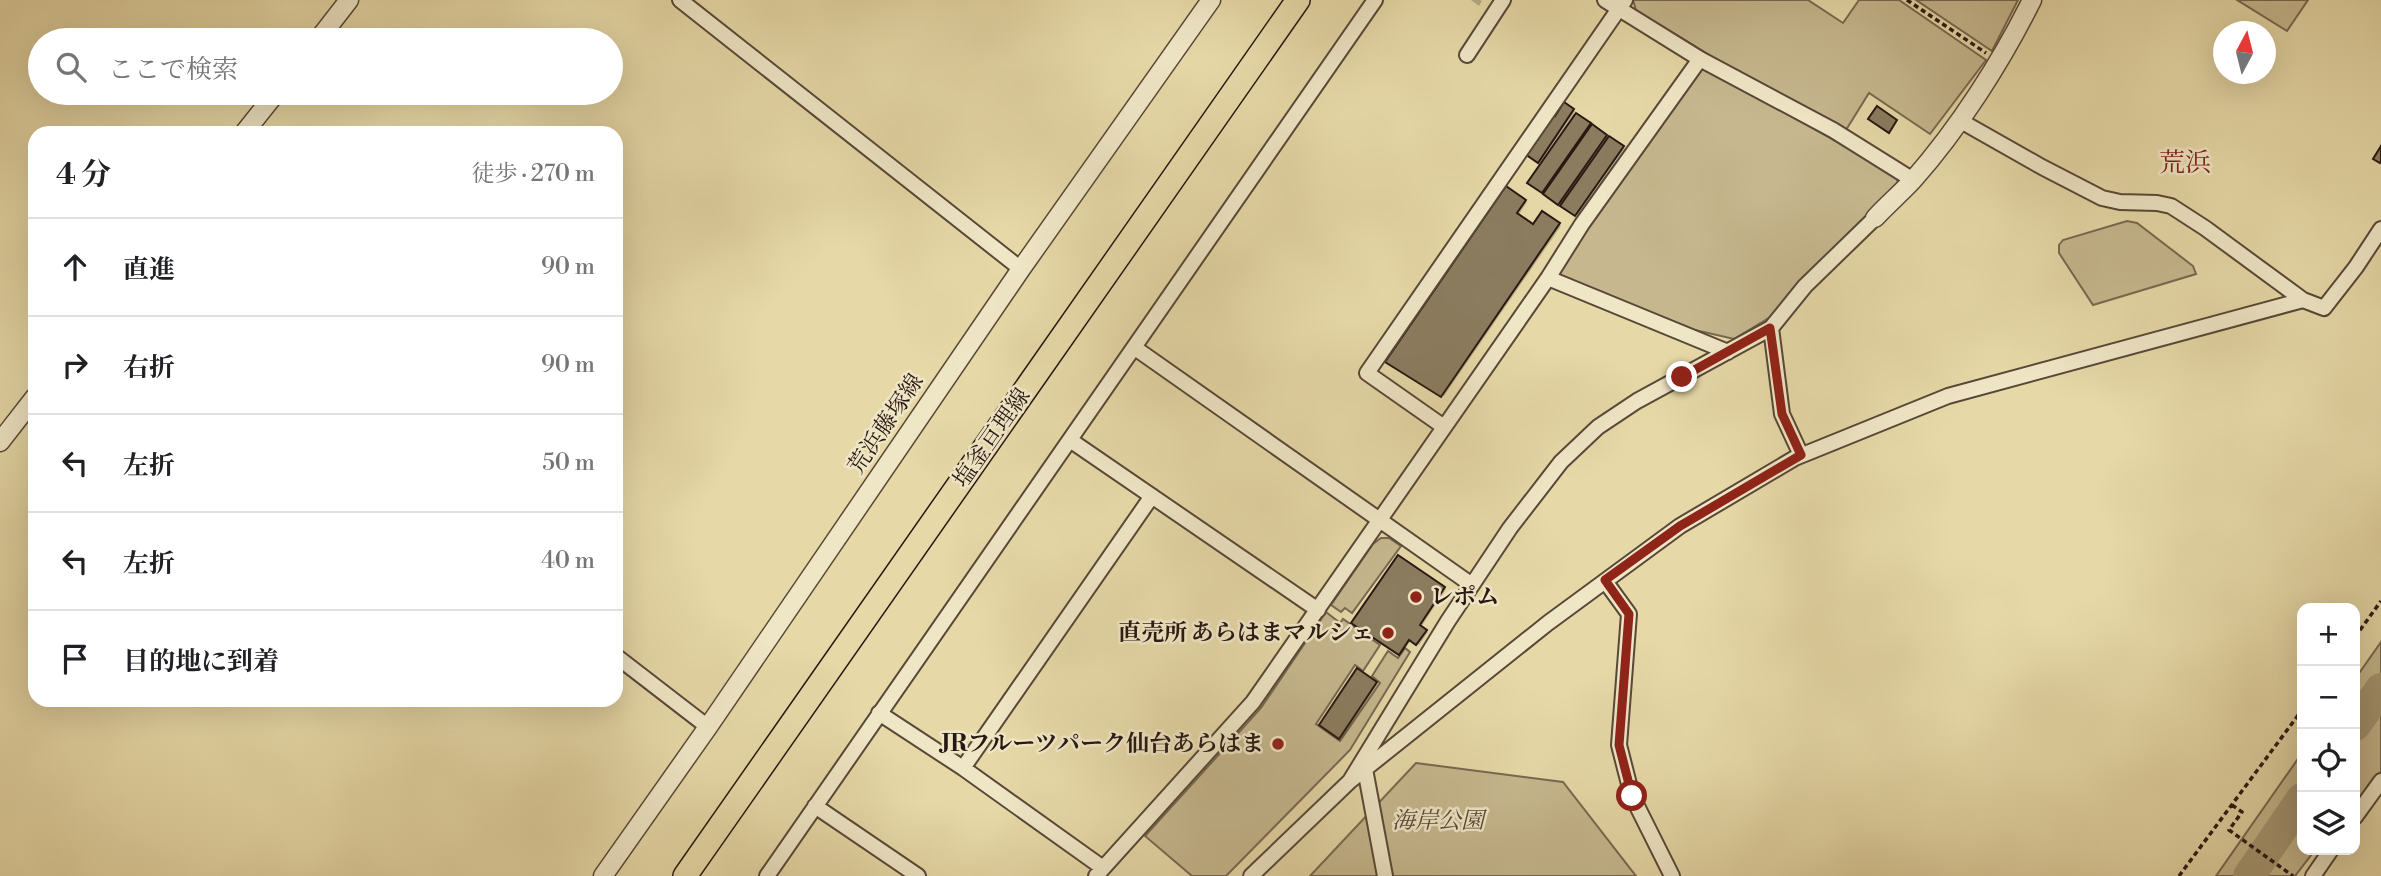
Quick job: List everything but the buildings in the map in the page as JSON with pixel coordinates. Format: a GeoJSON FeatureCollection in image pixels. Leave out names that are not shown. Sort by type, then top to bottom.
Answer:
{"type":"FeatureCollection","features":[{"type":"Feature","properties":{"kind":"main road","name":"塩釜亘理線"},"geometry":{"type":"LineString","coordinates":[[685,876],[1298,0]]}},
{"type":"Feature","properties":{"kind":"street"},"geometry":{"type":"LineString","coordinates":[[327,28],[349,0]]}},
{"type":"Feature","properties":{"kind":"street"},"geometry":{"type":"LineString","coordinates":[[680,0],[1021,269]]}},
{"type":"Feature","properties":{"kind":"street","name":"荒浜藤塚線"},"geometry":{"type":"LineString","coordinates":[[603,876],[1021,269],[1211,0]]}},
{"type":"Feature","properties":{"kind":"street"},"geometry":{"type":"LineString","coordinates":[[767,876],[1375,0]]}},
{"type":"Feature","properties":{"kind":"street"},"geometry":{"type":"LineString","coordinates":[[1466,55],[1503,0]]}},
{"type":"Feature","properties":{"kind":"street"},"geometry":{"type":"LineString","coordinates":[[1605,0],[1621,5],[1700,59],[1833,130],[1913,180]]}},
{"type":"Feature","properties":{"kind":"street"},"geometry":{"type":"LineString","coordinates":[[1350,781],[1472,586],[1538,489],[1598,427],[1637,401],[1770,328],[1805,286],[1913,180],[1959,120],[2011,43],[2032,0]]}},
{"type":"Feature","properties":{"kind":"street"},"geometry":{"type":"LineString","coordinates":[[1444,427],[1367,373],[1621,5]]}},
{"type":"Feature","properties":{"kind":"street"},"geometry":{"type":"LineString","coordinates":[[879,713],[963,768],[1100,872],[1253,702],[1548,278],[1582,224],[1700,59]]}},
{"type":"Feature","properties":{"kind":"street"},"geometry":{"type":"LineString","coordinates":[[250,126],[266,105]]}},
{"type":"Feature","properties":{"kind":"street"},"geometry":{"type":"LineString","coordinates":[[1959,120],[2102,198],[2171,206],[2304,300],[2324,308],[2381,229]]}},
{"type":"Feature","properties":{"kind":"street"},"geometry":{"type":"LineString","coordinates":[[1548,278],[1728,352]]}},
{"type":"Feature","properties":{"kind":"street"},"geometry":{"type":"LineString","coordinates":[[1251,876],[1350,781],[1548,623],[1680,526],[1801,455],[1948,396],[2304,300]]}},
{"type":"Feature","properties":{"kind":"street"},"geometry":{"type":"LineString","coordinates":[[1770,328],[1782,414],[1801,455]]}},
{"type":"Feature","properties":{"kind":"street"},"geometry":{"type":"LineString","coordinates":[[1135,348],[1472,586]]}},
{"type":"Feature","properties":{"kind":"street"},"geometry":{"type":"LineString","coordinates":[[0,442],[28,406]]}},
{"type":"Feature","properties":{"kind":"street"},"geometry":{"type":"LineString","coordinates":[[1070,440],[1318,610]]}},
{"type":"Feature","properties":{"kind":"street"},"geometry":{"type":"LineString","coordinates":[[963,768],[1152,496]]}},
{"type":"Feature","properties":{"kind":"street"},"geometry":{"type":"LineString","coordinates":[[1605,580],[1629,614],[1619,745],[1632,796],[1672,876]]}},
{"type":"Feature","properties":{"kind":"street"},"geometry":{"type":"LineString","coordinates":[[623,661],[708,727]]}},
{"type":"Feature","properties":{"kind":"street"},"geometry":{"type":"LineString","coordinates":[[1365,769],[1385,876]]}},
{"type":"Feature","properties":{"kind":"street"},"geometry":{"type":"LineString","coordinates":[[2360,810],[2381,781]]}},
{"type":"Feature","properties":{"kind":"street"},"geometry":{"type":"LineString","coordinates":[[815,806],[918,876]]}},
{"type":"Feature","properties":{"kind":"street"},"geometry":{"type":"LineString","coordinates":[[2312,876],[2327,855]]}},
{"type":"Feature","properties":{"kind":"path"},"geometry":{"type":"LineString","coordinates":[[1907,0],[1990,56]]}},
{"type":"Feature","properties":{"kind":"path"},"geometry":{"type":"LineString","coordinates":[[2360,630],[2381,601]]}},
{"type":"Feature","properties":{"kind":"path"},"geometry":{"type":"LineString","coordinates":[[2179,876],[2297,717]]}},
{"type":"Feature","properties":{"kind":"path"},"geometry":{"type":"LineString","coordinates":[[2232,805],[2242,811],[2229,830],[2293,876]]}},
{"type":"Feature","properties":{"kind":"green space"},"geometry":{"type":"Polygon","coordinates":[[[1633,0],[1808,0],[1843,23],[1859,0],[1899,0],[1986,60],[1930,134],[1869,93],[1846,130],[1737,72],[1636,10],[1633,0]]]}},
{"type":"Feature","properties":{"kind":"green space"},"geometry":{"type":"Polygon","coordinates":[[[1916,0],[2018,0],[1992,51],[1916,0]]]}},
{"type":"Feature","properties":{"kind":"green space"},"geometry":{"type":"Polygon","coordinates":[[[2237,0],[2308,0],[2287,31],[2276,24],[2276,21],[2271,21],[2237,0]]]}},
{"type":"Feature","properties":{"kind":"green space"},"geometry":{"type":"Polygon","coordinates":[[[1706,68],[1894,174],[1898,182],[1772,316],[1734,339],[1695,330],[1562,278],[1558,266],[1696,71],[1706,68]]]}},
{"type":"Feature","properties":{"kind":"green space"},"geometry":{"type":"Polygon","coordinates":[[[2127,221],[2137,223],[2193,266],[2196,274],[2093,305],[2059,253],[2059,245],[2063,240],[2127,221]]]}},
{"type":"Feature","properties":{"kind":"green space"},"geometry":{"type":"Polygon","coordinates":[[[1381,538],[1389,538],[1401,546],[1352,613],[1345,608],[1341,612],[1331,605],[1373,544],[1381,538]]]}},
{"type":"Feature","properties":{"kind":"green space"},"geometry":{"type":"Polygon","coordinates":[[[1326,612],[1340,623],[1343,619],[1380,645],[1363,671],[1355,665],[1316,724],[1340,741],[1380,683],[1372,676],[1388,651],[1398,658],[1405,648],[1410,652],[1350,750],[1226,876],[1192,876],[1145,836],[1261,708],[1326,612]]]}},
{"type":"Feature","properties":{"kind":"green space"},"geometry":{"type":"Polygon","coordinates":[[[2381,642],[2381,780],[2360,803],[2360,729],[2360,672],[2381,642]]]}},
{"type":"Feature","properties":{"kind":"green space"},"geometry":{"type":"Polygon","coordinates":[[[2297,760],[2297,855],[2311,855],[2295,876],[2216,876],[2297,760]]]}},
{"type":"Feature","properties":{"kind":"green space","name":"海岸公園"},"geometry":{"type":"Polygon","coordinates":[[[1416,763],[1563,782],[1636,876],[1310,876],[1416,763]]]}},
{"type":"Feature","properties":{"kind":"waterway"},"geometry":{"type":"LineString","coordinates":[[2360,718],[2381,689]]}},
{"type":"Feature","properties":{"kind":"waterway"},"geometry":{"type":"LineString","coordinates":[[2249,876],[2297,806]]}},
{"type":"Feature","properties":{"kind":"place","name":"レポム"},"geometry":{"type":"Point","coordinates":[1416,597]}},
{"type":"Feature","properties":{"kind":"place","name":"直売所 あらはまマルシェ"},"geometry":{"type":"Point","coordinates":[1388,633]}},
{"type":"Feature","properties":{"kind":"place","name":"JRフルーツパーク仙台あらはま"},"geometry":{"type":"Point","coordinates":[1278,744]}},
{"type":"Feature","properties":{"kind":"district","name":"荒浜"},"geometry":{"type":"Point","coordinates":[2185,163]}},
{"type":"Feature","properties":{"kind":"route"},"geometry":{"type":"LineString","coordinates":[[1632,796],[1619,745],[1629,614],[1605,580],[1680,526],[1801,455],[1782,414],[1770,328],[1682,377]]}}]}
